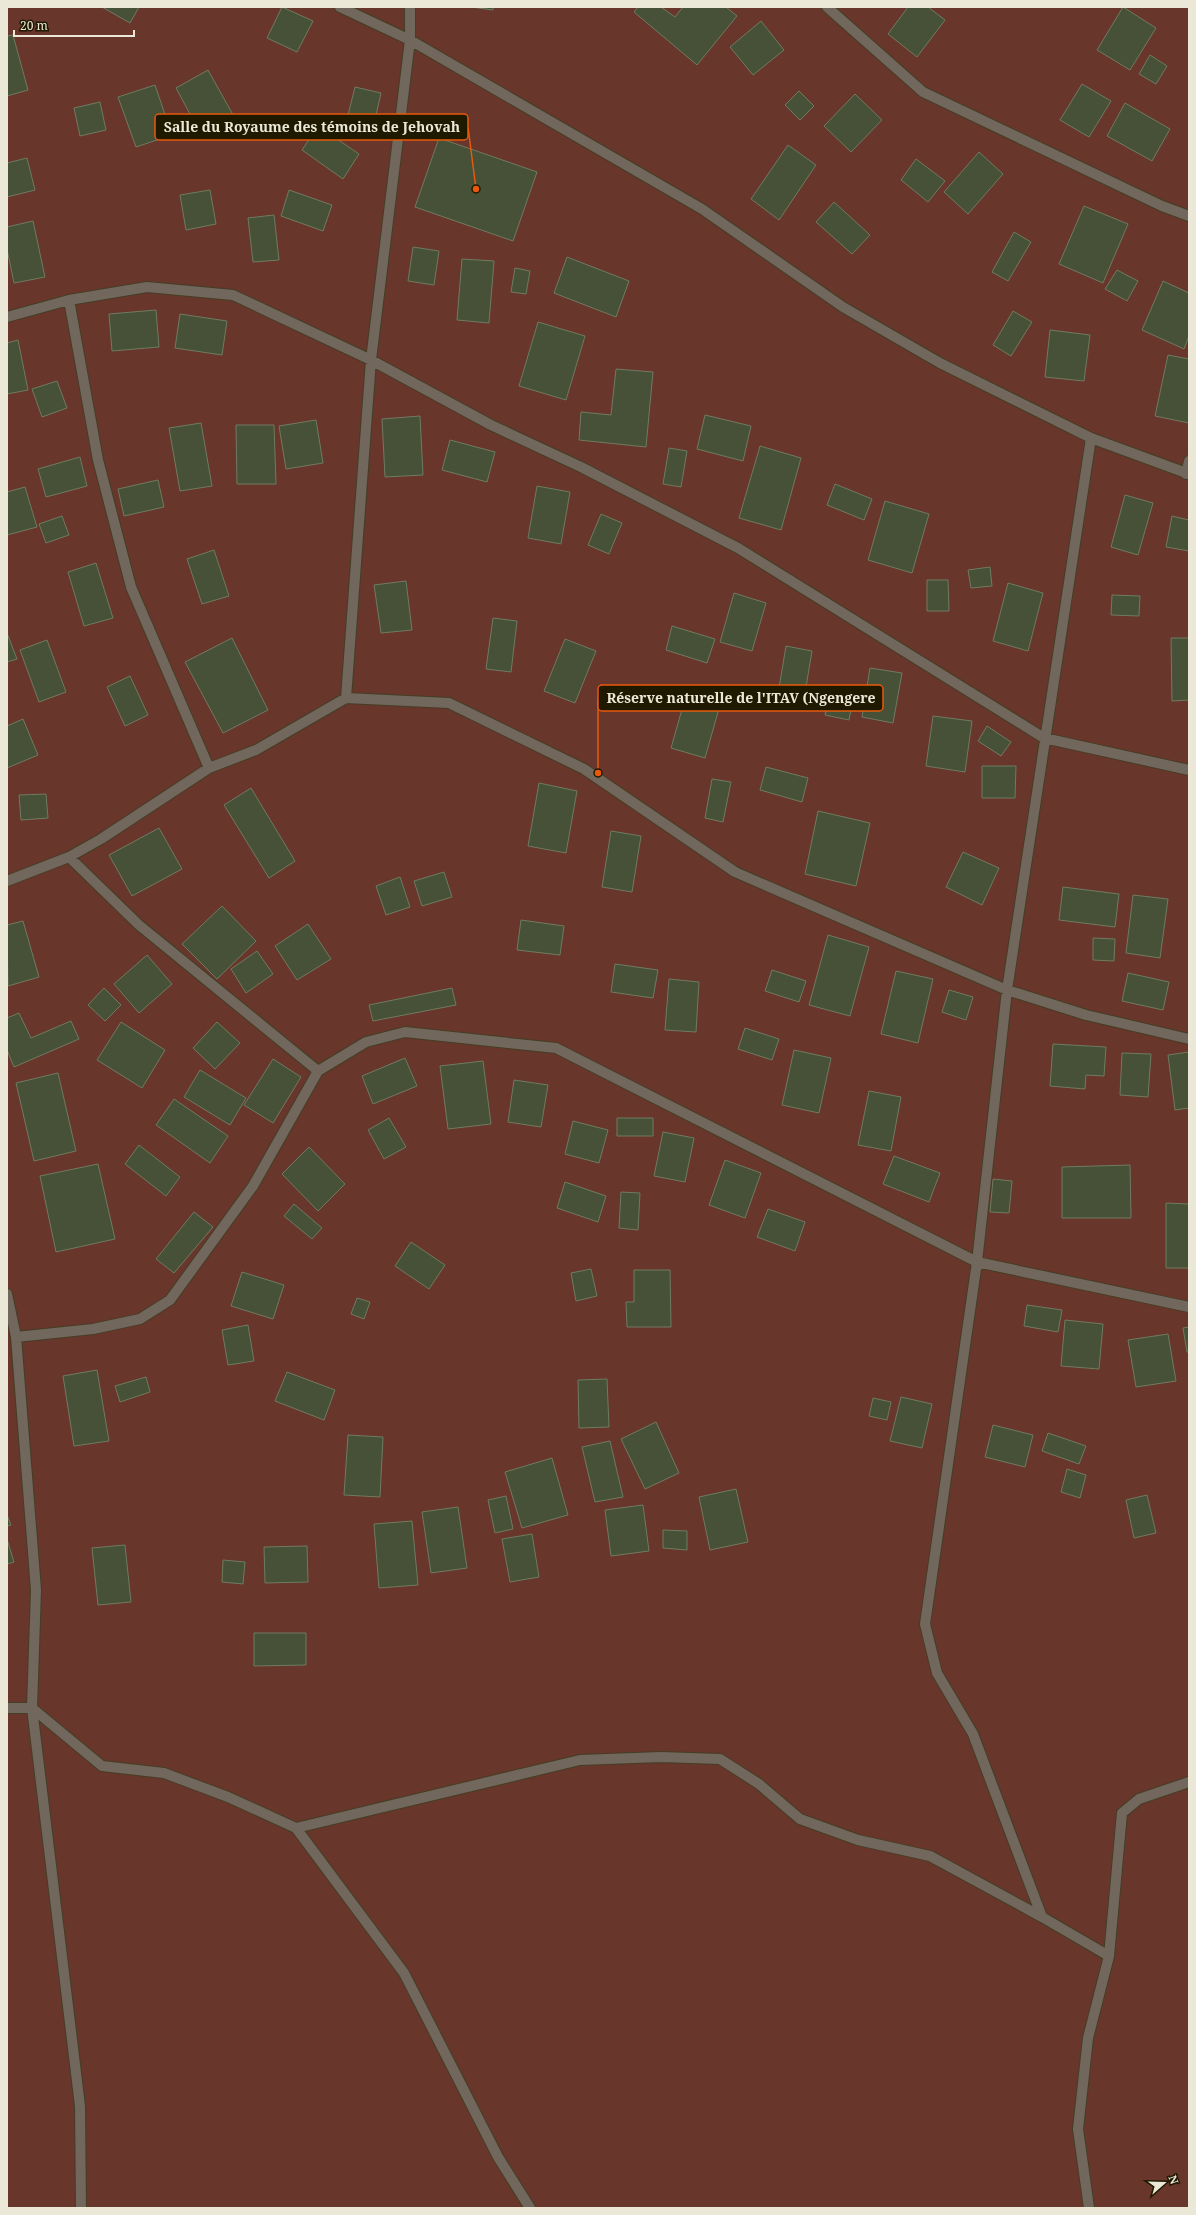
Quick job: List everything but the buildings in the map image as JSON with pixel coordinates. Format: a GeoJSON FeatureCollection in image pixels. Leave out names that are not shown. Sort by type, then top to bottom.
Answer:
{"type":"FeatureCollection","features":[{"type":"Feature","properties":{"kind":"street"},"geometry":{"type":"LineString","coordinates":[[340,7],[410,40],[702,208],[843,307],[940,363],[1091,438],[1188,474],[1189,461]]}},
{"type":"Feature","properties":{"kind":"street"},"geometry":{"type":"LineString","coordinates":[[346,698],[371,360],[410,40],[410,7]]}},
{"type":"Feature","properties":{"kind":"street"},"geometry":{"type":"LineString","coordinates":[[827,7],[923,92],[1162,206],[1189,216]]}},
{"type":"Feature","properties":{"kind":"street"},"geometry":{"type":"LineString","coordinates":[[7,317],[69,300],[147,287],[233,295],[371,360],[491,425],[582,467],[738,548],[1044,738],[1189,770]]}},
{"type":"Feature","properties":{"kind":"street"},"geometry":{"type":"LineString","coordinates":[[69,300],[98,460],[131,587],[209,768]]}},
{"type":"Feature","properties":{"kind":"street"},"geometry":{"type":"LineString","coordinates":[[1042,1917],[973,1734],[937,1673],[926,1624],[977,1262],[1007,990],[1044,738],[1091,438]]}},
{"type":"Feature","properties":{"kind":"street"},"geometry":{"type":"LineString","coordinates":[[7,881],[69,857],[101,839],[209,768],[256,750],[346,698],[450,704],[584,769],[735,872],[1007,990],[1086,1015],[1189,1038]]}},
{"type":"Feature","properties":{"kind":"street"},"geometry":{"type":"LineString","coordinates":[[69,857],[139,925],[318,1070]]}},
{"type":"Feature","properties":{"kind":"street"},"geometry":{"type":"LineString","coordinates":[[16,1337],[93,1329],[140,1319],[170,1300],[253,1186],[318,1070],[366,1042],[405,1032],[556,1048],[977,1262],[1189,1307]]}},
{"type":"Feature","properties":{"kind":"street"},"geometry":{"type":"LineString","coordinates":[[7,1294],[16,1337],[36,1590],[32,1708],[80,2106],[82,2208]]}},
{"type":"Feature","properties":{"kind":"street"},"geometry":{"type":"LineString","coordinates":[[7,1708],[32,1708],[102,1766],[164,1773],[228,1797],[296,1828],[404,1973],[498,2157],[530,2208]]}},
{"type":"Feature","properties":{"kind":"street"},"geometry":{"type":"LineString","coordinates":[[296,1828],[580,1760],[661,1757],[720,1759],[759,1784],[800,1819],[858,1840],[930,1856],[1042,1917],[1109,1956]]}},
{"type":"Feature","properties":{"kind":"street"},"geometry":{"type":"LineString","coordinates":[[1089,2208],[1078,2129],[1088,2038],[1109,1956],[1122,1813],[1139,1799],[1189,1782]]}},
{"type":"Feature","properties":{"kind":"shaded area"},"geometry":{"type":"Polygon","coordinates":[[[7,7],[1189,7],[1189,2208],[7,2208],[7,7]]]}},
{"type":"Feature","properties":{"kind":"place","name":"Salle du Royaume des témoins de Jehovah"},"geometry":{"type":"Point","coordinates":[476,189]}},
{"type":"Feature","properties":{"kind":"place","name":"Réserve naturelle de l'ITAV (Ngengere"},"geometry":{"type":"Point","coordinates":[598,773]}}]}
